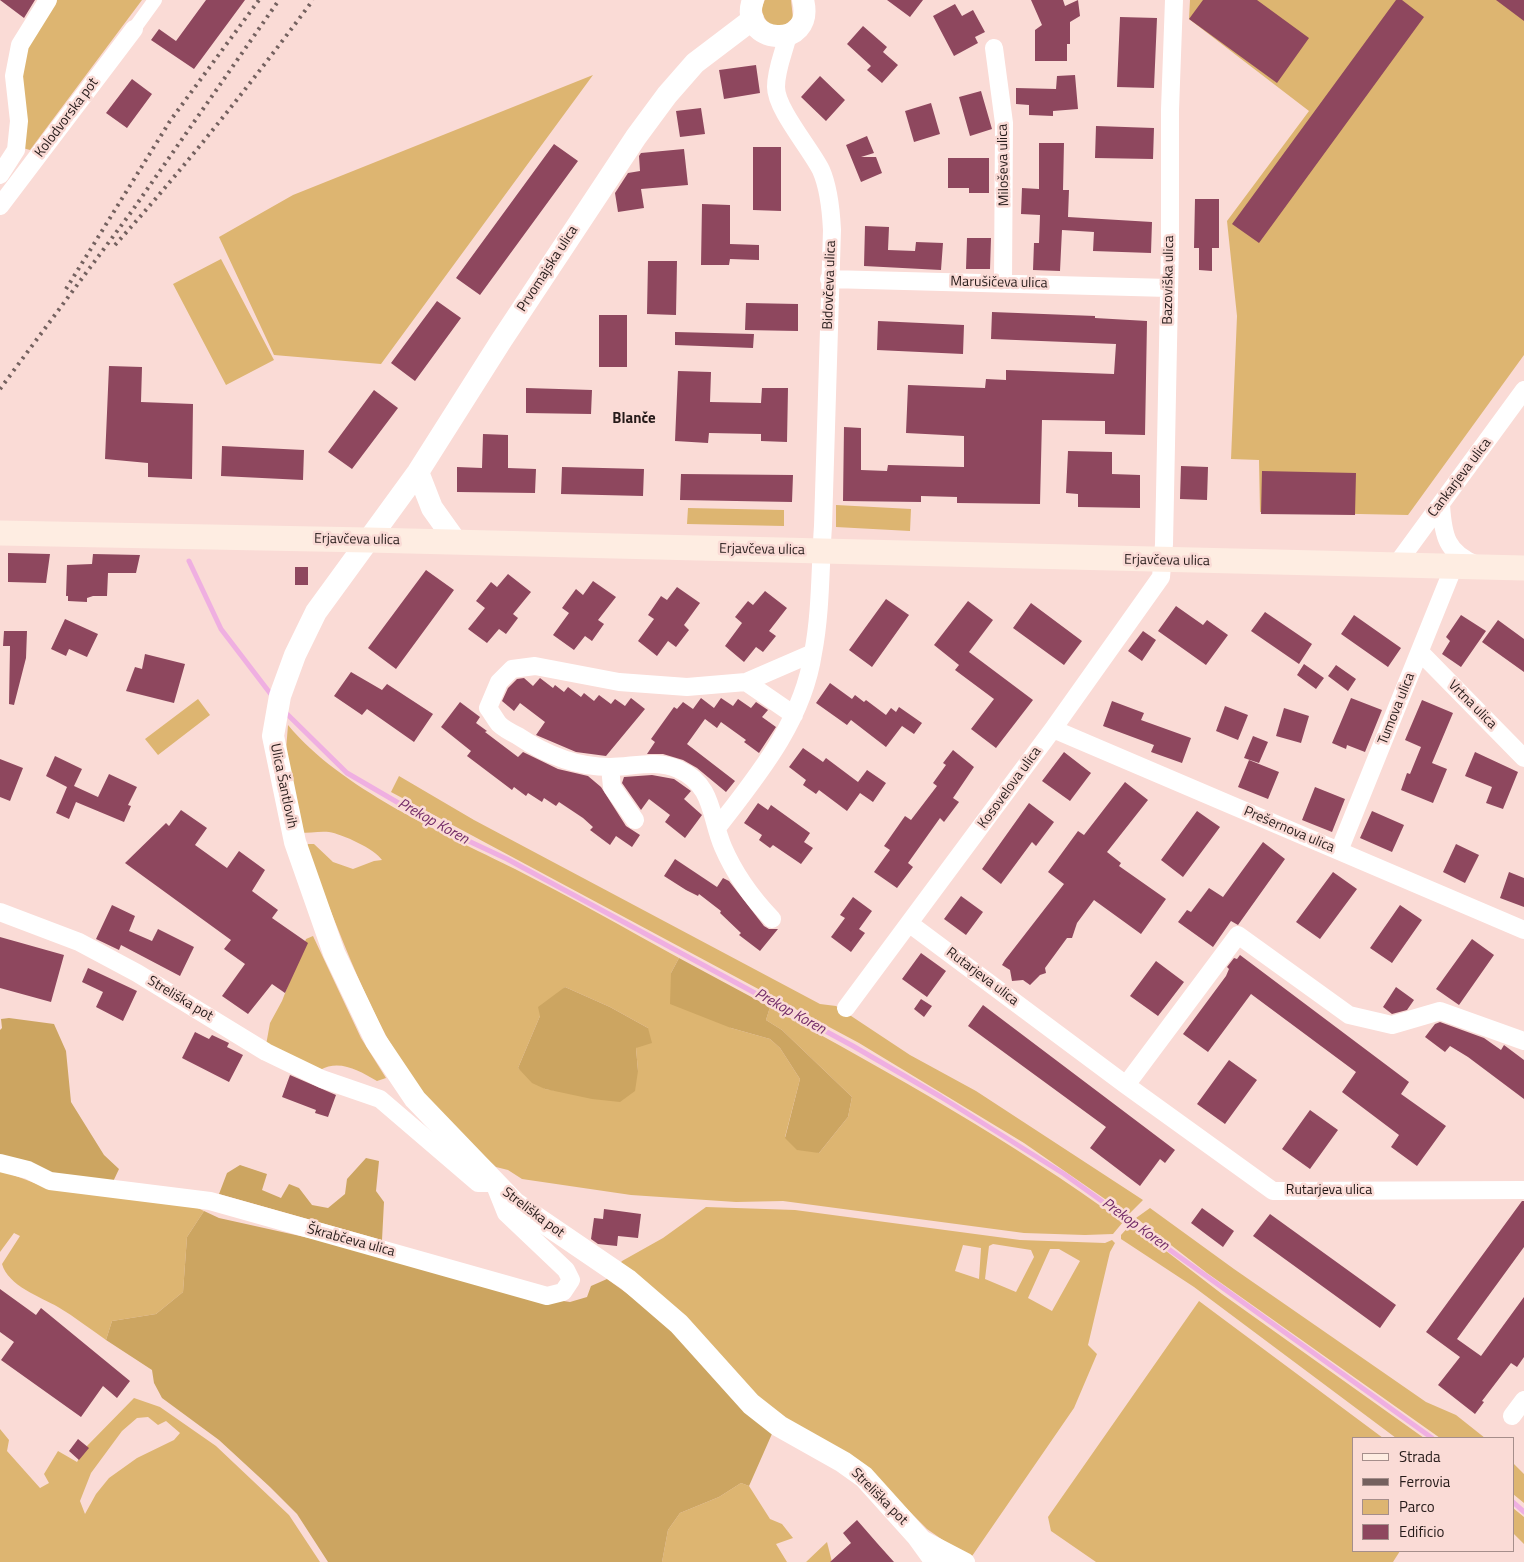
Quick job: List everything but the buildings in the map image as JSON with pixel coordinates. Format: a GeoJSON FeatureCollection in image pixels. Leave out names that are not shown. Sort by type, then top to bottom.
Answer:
{"type":"FeatureCollection","features":[{"type":"Feature","properties":{"kind":"main road","name":"Erjavčeva ulica"},"geometry":{"type":"LineString","coordinates":[[0,533],[1524,568]]}},
{"type":"Feature","properties":{"kind":"street"},"geometry":{"type":"LineString","coordinates":[[0,175],[16,150],[19,121],[14,76],[20,45],[48,0]]}},
{"type":"Feature","properties":{"kind":"street"},"geometry":{"type":"LineString","coordinates":[[134,29],[154,0]]}},
{"type":"Feature","properties":{"kind":"street"},"geometry":{"type":"LineString","coordinates":[[788,35],[801,24],[805,8],[804,0]]}},
{"type":"Feature","properties":{"kind":"street","name":"Bazoviška ulica"},"geometry":{"type":"LineString","coordinates":[[1162,561],[1169,288],[1170,110],[1174,0]]}},
{"type":"Feature","properties":{"kind":"street","name":"Prvomajska ulica"},"geometry":{"type":"LineString","coordinates":[[368,540],[418,472],[505,335],[636,137],[667,95],[695,64],[753,10],[763,33],[771,36],[788,35]]}},
{"type":"Feature","properties":{"kind":"street","name":"Kolodvorska pot"},"geometry":{"type":"LineString","coordinates":[[0,206],[134,29]]}},
{"type":"Feature","properties":{"kind":"street","name":"Bidovčeva ulica"},"geometry":{"type":"LineString","coordinates":[[718,828],[762,770],[794,715],[810,671],[818,624],[823,526],[830,279],[830,206],[822,171],[782,107],[776,88],[779,66],[788,35]]}},
{"type":"Feature","properties":{"kind":"street","name":"Miloševa ulica"},"geometry":{"type":"LineString","coordinates":[[994,48],[1004,123],[1003,283]]}},
{"type":"Feature","properties":{"kind":"street","name":"Marušičeva ulica"},"geometry":{"type":"LineString","coordinates":[[830,279],[1169,288]]}},
{"type":"Feature","properties":{"kind":"street","name":"Cankarjeva ulica"},"geometry":{"type":"LineString","coordinates":[[1396,565],[1418,532],[1441,505],[1524,390]]}},
{"type":"Feature","properties":{"kind":"street"},"geometry":{"type":"LineString","coordinates":[[418,472],[432,508],[457,543]]}},
{"type":"Feature","properties":{"kind":"street"},"geometry":{"type":"LineString","coordinates":[[1441,505],[1444,536],[1464,560],[1482,567]]}},
{"type":"Feature","properties":{"kind":"street","name":"Ulica Šantlovih"},"geometry":{"type":"LineString","coordinates":[[368,540],[316,612],[280,696],[273,736],[294,842],[334,954],[376,1042],[415,1099],[494,1183]]}},
{"type":"Feature","properties":{"kind":"street","name":"Kosovelova ulica"},"geometry":{"type":"LineString","coordinates":[[846,1008],[1053,729],[1161,577],[1162,561]]}},
{"type":"Feature","properties":{"kind":"street","name":"Tumova ulica"},"geometry":{"type":"LineString","coordinates":[[1339,852],[1454,566]]}},
{"type":"Feature","properties":{"kind":"street","name":"Vrtna ulica"},"geometry":{"type":"LineString","coordinates":[[1420,652],[1524,758]]}},
{"type":"Feature","properties":{"kind":"street"},"geometry":{"type":"LineString","coordinates":[[772,919],[752,898],[722,846],[712,806],[697,780],[677,768],[658,764],[610,767],[573,763],[539,750],[500,724],[488,708],[499,682],[512,669],[535,666],[628,683],[688,686],[746,682],[813,653]]}},
{"type":"Feature","properties":{"kind":"street"},"geometry":{"type":"LineString","coordinates":[[746,682],[794,715]]}},
{"type":"Feature","properties":{"kind":"street","name":"Prešernova ulica"},"geometry":{"type":"LineString","coordinates":[[1053,729],[1524,930]]}},
{"type":"Feature","properties":{"kind":"street"},"geometry":{"type":"LineString","coordinates":[[610,767],[612,788],[635,820]]}},
{"type":"Feature","properties":{"kind":"street","name":"Streliška pot"},"geometry":{"type":"LineString","coordinates":[[0,912],[87,946],[195,1008],[266,1052],[322,1079],[380,1099],[478,1183],[494,1183],[515,1203],[628,1280],[679,1324],[752,1404],[780,1426],[843,1462],[864,1477],[918,1536],[966,1562]]}},
{"type":"Feature","properties":{"kind":"street","name":"Rutarjeva ulica"},"geometry":{"type":"LineString","coordinates":[[910,924],[1126,1085],[1273,1190],[1516,1190]]}},
{"type":"Feature","properties":{"kind":"street"},"geometry":{"type":"LineString","coordinates":[[1126,1085],[1238,935],[1349,1015],[1392,1026],[1440,1010],[1524,1041]]}},
{"type":"Feature","properties":{"kind":"street","name":"Škrabčeva ulica"},"geometry":{"type":"LineString","coordinates":[[0,1163],[28,1170],[50,1181],[210,1201],[547,1296],[563,1292],[569,1286],[570,1276],[506,1213],[494,1183]]}},
{"type":"Feature","properties":{"kind":"street"},"geometry":{"type":"LineString","coordinates":[[1512,1416],[1524,1400]]}},
{"type":"Feature","properties":{"kind":"street"},"geometry":{"type":"LineString","coordinates":[[918,1536],[936,1562]]}},
{"type":"Feature","properties":{"kind":"green space"},"geometry":{"type":"Polygon","coordinates":[[[53,0],[142,0],[30,150],[19,147],[18,95],[23,47],[53,0]]]}},
{"type":"Feature","properties":{"kind":"green space"},"geometry":{"type":"Polygon","coordinates":[[[765,0],[791,0],[793,18],[785,25],[770,25],[763,13],[762,7],[765,0]]]}},
{"type":"Feature","properties":{"kind":"green space"},"geometry":{"type":"Polygon","coordinates":[[[1190,0],[1524,0],[1524,355],[1408,515],[1260,512],[1259,460],[1231,459],[1237,316],[1227,221],[1309,111],[1189,19],[1190,0]]]}},
{"type":"Feature","properties":{"kind":"green space"},"geometry":{"type":"Polygon","coordinates":[[[593,75],[381,364],[274,355],[219,237],[293,195],[593,75]]]}},
{"type":"Feature","properties":{"kind":"green space"},"geometry":{"type":"Polygon","coordinates":[[[221,259],[274,360],[226,385],[173,284],[221,259]]]}},
{"type":"Feature","properties":{"kind":"green space"},"geometry":{"type":"Polygon","coordinates":[[[836,505],[911,509],[910,531],[836,527],[836,505]]]}},
{"type":"Feature","properties":{"kind":"green space"},"geometry":{"type":"Polygon","coordinates":[[[688,508],[784,510],[784,526],[687,524],[688,508]]]}},
{"type":"Feature","properties":{"kind":"green space"},"geometry":{"type":"Polygon","coordinates":[[[198,699],[210,715],[158,755],[145,739],[198,699]]]}},
{"type":"Feature","properties":{"kind":"green space"},"geometry":{"type":"Polygon","coordinates":[[[288,725],[310,748],[335,769],[394,807],[515,869],[679,958],[671,973],[731,1028],[770,1039],[780,1048],[800,1079],[785,1137],[819,1153],[848,1117],[852,1097],[782,1030],[766,1020],[770,1007],[951,1109],[1081,1192],[1123,1222],[1113,1234],[1024,1233],[783,1201],[736,1202],[631,1195],[522,1179],[508,1170],[496,1167],[430,1103],[386,1036],[357,975],[305,848],[308,844],[314,844],[333,862],[353,869],[382,860],[373,851],[335,833],[300,833],[286,750],[288,725]],[[565,987],[540,1016],[518,1068],[545,1089],[566,1092],[638,1071],[636,1048],[648,1028],[610,1007],[565,987]]]}},
{"type":"Feature","properties":{"kind":"green space"},"geometry":{"type":"Polygon","coordinates":[[[399,776],[474,820],[820,1004],[836,1006],[910,1055],[976,1091],[1143,1200],[1128,1215],[1024,1143],[859,1043],[391,792],[399,776]]]}},
{"type":"Feature","properties":{"kind":"green space"},"geometry":{"type":"Polygon","coordinates":[[[313,936],[361,1038],[386,1078],[377,1081],[356,1070],[342,1066],[327,1067],[320,1070],[266,1045],[270,1023],[282,1001],[306,939],[313,936]]]}},
{"type":"Feature","properties":{"kind":"green space"},"geometry":{"type":"Polygon","coordinates":[[[0,1170],[45,1187],[191,1205],[204,1211],[187,1237],[183,1292],[156,1314],[112,1321],[106,1340],[58,1307],[18,1285],[5,1272],[2,1264],[20,1236],[14,1233],[0,1252],[0,1170]]]}},
{"type":"Feature","properties":{"kind":"green space"},"geometry":{"type":"Polygon","coordinates":[[[706,1207],[795,1210],[1020,1240],[1105,1243],[1112,1240],[1115,1243],[1110,1252],[1088,1345],[1097,1354],[1074,1408],[970,1559],[927,1529],[902,1504],[748,1390],[619,1265],[622,1261],[663,1238],[706,1207]],[[993,1244],[989,1246],[985,1279],[1016,1292],[1034,1257],[1031,1250],[993,1244]],[[963,1245],[955,1271],[979,1279],[981,1248],[963,1245]],[[1050,1249],[1028,1298],[1052,1311],[1080,1261],[1059,1249],[1050,1249]]]}},
{"type":"Feature","properties":{"kind":"green space"},"geometry":{"type":"Polygon","coordinates":[[[1150,1208],[1234,1269],[1426,1402],[1456,1415],[1484,1437],[1439,1437],[1207,1273],[1136,1218],[1150,1208]]]}},
{"type":"Feature","properties":{"kind":"green space"},"geometry":{"type":"Polygon","coordinates":[[[1131,1224],[1222,1294],[1423,1437],[1395,1437],[1194,1287],[1121,1239],[1121,1235],[1131,1224]]]}},
{"type":"Feature","properties":{"kind":"green space"},"geometry":{"type":"Polygon","coordinates":[[[1199,1301],[1382,1437],[1352,1437],[1352,1552],[1399,1552],[1393,1562],[1096,1562],[1051,1531],[1048,1517],[1199,1301]]]}},
{"type":"Feature","properties":{"kind":"green space"},"geometry":{"type":"Polygon","coordinates":[[[134,1398],[160,1407],[216,1446],[289,1515],[320,1562],[0,1562],[0,1429],[9,1440],[7,1451],[40,1488],[49,1483],[44,1474],[58,1451],[77,1462],[87,1446],[134,1398]],[[148,1417],[137,1418],[122,1431],[91,1473],[80,1501],[85,1514],[96,1494],[109,1478],[137,1458],[174,1440],[180,1433],[166,1421],[158,1425],[148,1417]]]}},
{"type":"Feature","properties":{"kind":"green space"},"geometry":{"type":"Polygon","coordinates":[[[1514,1464],[1524,1474],[1524,1503],[1514,1495],[1514,1464]]]}},
{"type":"Feature","properties":{"kind":"green space"},"geometry":{"type":"Polygon","coordinates":[[[741,1483],[749,1486],[770,1519],[782,1524],[793,1538],[776,1544],[787,1562],[662,1562],[668,1530],[680,1513],[719,1497],[741,1483]]]}},
{"type":"Feature","properties":{"kind":"green space"},"geometry":{"type":"Polygon","coordinates":[[[1514,1509],[1524,1517],[1524,1544],[1514,1534],[1514,1509]]]}},
{"type":"Feature","properties":{"kind":"green space"},"geometry":{"type":"Polygon","coordinates":[[[827,1542],[832,1562],[806,1562],[827,1542]]]}},
{"type":"Feature","properties":{"kind":"shaded area"},"geometry":{"type":"Polygon","coordinates":[[[679,958],[770,1007],[766,1020],[782,1030],[852,1097],[848,1117],[819,1153],[797,1150],[785,1138],[800,1079],[780,1048],[770,1039],[731,1028],[670,1004],[671,973],[679,958]]]}},
{"type":"Feature","properties":{"kind":"shaded area"},"geometry":{"type":"Polygon","coordinates":[[[565,987],[610,1007],[648,1028],[652,1043],[636,1048],[638,1071],[635,1091],[620,1102],[592,1099],[545,1089],[532,1083],[518,1068],[540,1016],[538,1007],[565,987]]]}},
{"type":"Feature","properties":{"kind":"shaded area"},"geometry":{"type":"Polygon","coordinates":[[[9,1018],[54,1024],[66,1051],[71,1102],[104,1155],[119,1169],[111,1186],[93,1185],[0,1157],[0,1030],[2,1028],[1,1019],[9,1018]]]}},
{"type":"Feature","properties":{"kind":"shaded area"},"geometry":{"type":"Polygon","coordinates":[[[366,1158],[379,1161],[376,1191],[384,1202],[382,1240],[219,1194],[227,1173],[240,1165],[267,1174],[262,1190],[281,1198],[289,1184],[299,1188],[312,1205],[328,1208],[345,1194],[347,1179],[366,1158]]]}},
{"type":"Feature","properties":{"kind":"shaded area"},"geometry":{"type":"Polygon","coordinates":[[[204,1211],[219,1218],[327,1242],[537,1297],[570,1302],[587,1297],[591,1286],[607,1279],[650,1310],[775,1427],[749,1486],[741,1483],[719,1497],[680,1513],[668,1530],[662,1562],[328,1562],[297,1514],[270,1487],[219,1440],[162,1398],[154,1383],[152,1370],[106,1340],[112,1321],[156,1314],[183,1292],[187,1237],[204,1211]]]}},
{"type":"Feature","properties":{"kind":"waterway","name":"Prekop Koren"},"geometry":{"type":"LineString","coordinates":[[189,561],[221,629],[273,697]]}},
{"type":"Feature","properties":{"kind":"waterway","name":"Prekop Koren"},"geometry":{"type":"LineString","coordinates":[[285,712],[347,773],[445,830],[507,859],[853,1046],[941,1097],[1064,1174],[1431,1437]]}},
{"type":"Feature","properties":{"kind":"waterway","name":"Prekop Koren"},"geometry":{"type":"LineString","coordinates":[[1514,1503],[1524,1512]]}},
{"type":"Feature","properties":{"kind":"railway"},"geometry":{"type":"LineString","coordinates":[[66,289],[170,121],[259,0]]}},
{"type":"Feature","properties":{"kind":"railway"},"geometry":{"type":"LineString","coordinates":[[0,389],[132,211],[279,0]]}},
{"type":"Feature","properties":{"kind":"railway"},"geometry":{"type":"LineString","coordinates":[[115,245],[217,125],[313,0]]}},
{"type":"Feature","properties":{"kind":"district","name":"Blanče"},"geometry":{"type":"Point","coordinates":[634,419]}}]}
